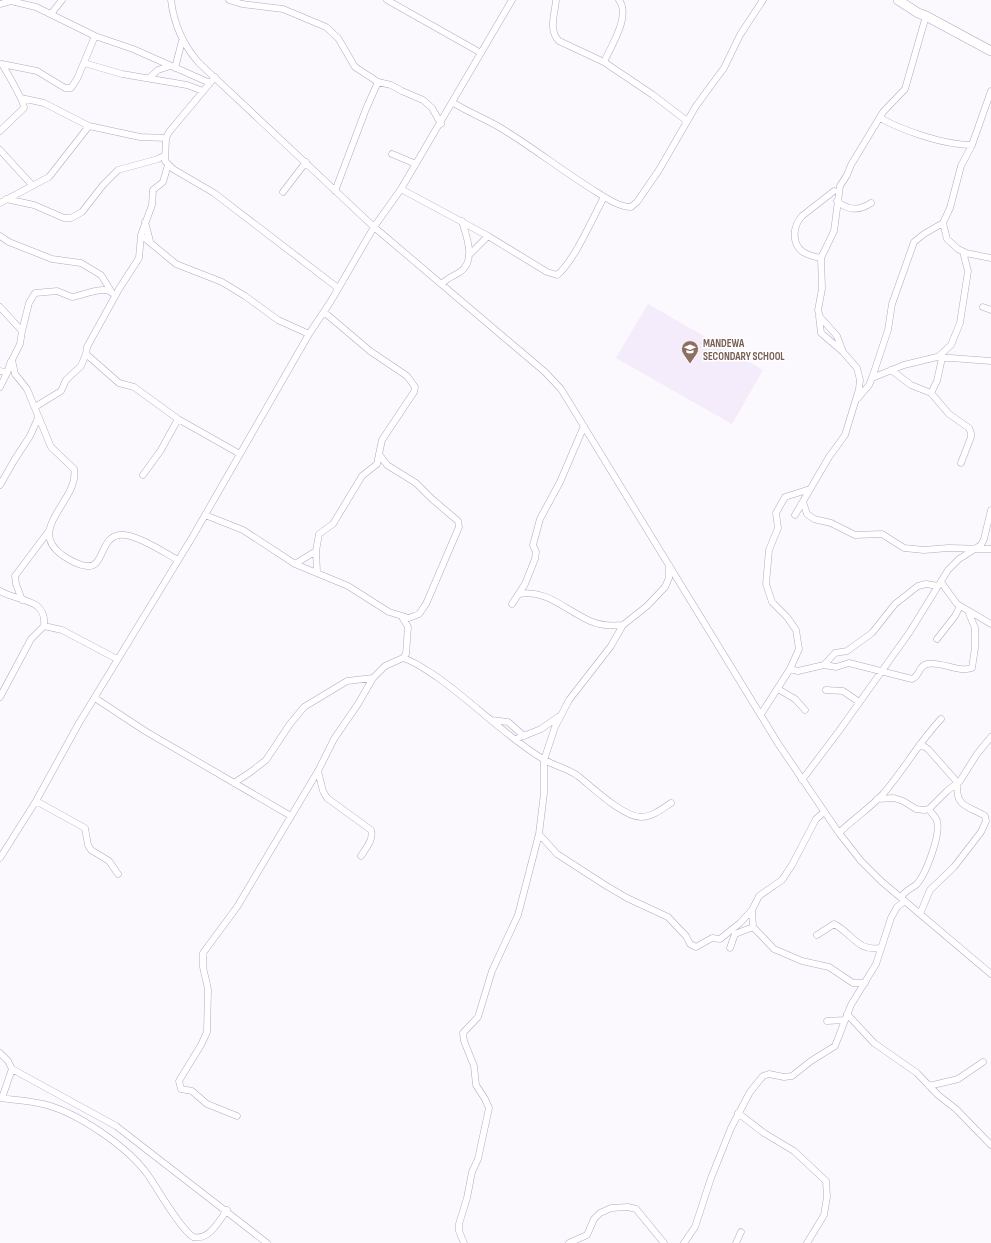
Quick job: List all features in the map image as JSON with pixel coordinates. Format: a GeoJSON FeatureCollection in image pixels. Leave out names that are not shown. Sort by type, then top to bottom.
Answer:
{"type":"FeatureCollection","features":[{"type":"Feature","properties":{"kind":"main road"},"geometry":{"type":"LineString","coordinates":[[898,0],[911,3],[918,13],[991,51]]}},
{"type":"Feature","properties":{"kind":"street"},"geometry":{"type":"LineString","coordinates":[[51,14],[62,0]]}},
{"type":"Feature","properties":{"kind":"street"},"geometry":{"type":"LineString","coordinates":[[229,0],[242,4],[283,9],[322,25],[338,38],[355,67],[378,82],[392,85],[423,100],[432,108],[440,124]]}},
{"type":"Feature","properties":{"kind":"street"},"geometry":{"type":"LineString","coordinates":[[387,0],[481,53]]}},
{"type":"Feature","properties":{"kind":"street"},"geometry":{"type":"LineString","coordinates":[[556,0],[553,22],[555,37],[559,41],[604,62],[654,95],[687,121]]}},
{"type":"Feature","properties":{"kind":"street"},"geometry":{"type":"LineString","coordinates":[[604,62],[622,21],[624,9],[619,0]]}},
{"type":"Feature","properties":{"kind":"street"},"geometry":{"type":"LineString","coordinates":[[452,102],[471,114],[503,129],[546,160],[604,197],[625,207],[631,207],[638,202],[659,170],[687,121],[724,68],[740,35],[763,0]]}},
{"type":"Feature","properties":{"kind":"street"},"geometry":{"type":"LineString","coordinates":[[0,4],[11,1],[36,7],[95,36],[133,49],[210,84]]}},
{"type":"Feature","properties":{"kind":"street"},"geometry":{"type":"LineString","coordinates":[[170,1],[182,41],[189,52],[374,227],[554,381],[569,400],[595,447],[669,563],[802,780],[839,833],[866,866],[903,900],[990,973]]}},
{"type":"Feature","properties":{"kind":"street"},"geometry":{"type":"LineString","coordinates":[[0,858],[36,800],[75,729],[205,515],[309,334],[324,312],[374,227],[401,189],[440,124],[510,1]]}},
{"type":"Feature","properties":{"kind":"street"},"geometry":{"type":"LineString","coordinates":[[796,515],[810,489],[845,435],[857,400],[860,375],[857,368],[843,352],[821,333],[818,314],[822,289],[821,258],[834,231],[836,201],[840,186],[880,118],[905,89],[926,16]]}},
{"type":"Feature","properties":{"kind":"street"},"geometry":{"type":"LineString","coordinates":[[1,63],[37,71],[68,88],[75,84],[95,36]]}},
{"type":"Feature","properties":{"kind":"street"},"geometry":{"type":"LineString","coordinates":[[172,67],[182,41]]}},
{"type":"Feature","properties":{"kind":"street"},"geometry":{"type":"LineString","coordinates":[[0,131],[23,110],[24,105],[1,63]]}},
{"type":"Feature","properties":{"kind":"street"},"geometry":{"type":"LineString","coordinates":[[84,63],[122,74],[187,86],[203,91]]}},
{"type":"Feature","properties":{"kind":"street"},"geometry":{"type":"LineString","coordinates":[[148,78],[158,70],[172,67]]}},
{"type":"Feature","properties":{"kind":"street"},"geometry":{"type":"LineString","coordinates":[[216,77],[173,127],[166,138],[164,156],[168,164],[214,193],[338,288]]}},
{"type":"Feature","properties":{"kind":"street"},"geometry":{"type":"LineString","coordinates":[[335,191],[366,109],[378,82]]}},
{"type":"Feature","properties":{"kind":"street"},"geometry":{"type":"LineString","coordinates":[[857,400],[869,385],[872,378],[888,330],[892,304],[914,242],[924,234],[943,223],[950,208],[961,166],[972,145],[991,91]]}},
{"type":"Feature","properties":{"kind":"street"},"geometry":{"type":"LineString","coordinates":[[21,98],[44,103],[89,126],[140,137],[166,138]]}},
{"type":"Feature","properties":{"kind":"street"},"geometry":{"type":"LineString","coordinates":[[880,118],[904,129],[955,144],[972,145]]}},
{"type":"Feature","properties":{"kind":"street"},"geometry":{"type":"LineString","coordinates":[[0,203],[49,177],[89,126]]}},
{"type":"Feature","properties":{"kind":"street"},"geometry":{"type":"LineString","coordinates":[[0,150],[32,185]]}},
{"type":"Feature","properties":{"kind":"street"},"geometry":{"type":"LineString","coordinates":[[392,154],[416,164]]}},
{"type":"Feature","properties":{"kind":"street"},"geometry":{"type":"LineString","coordinates":[[6,199],[34,205],[64,218],[71,218],[82,212],[103,185],[118,170],[164,156]]}},
{"type":"Feature","properties":{"kind":"street"},"geometry":{"type":"LineString","coordinates":[[283,192],[306,162]]}},
{"type":"Feature","properties":{"kind":"street"},"geometry":{"type":"LineString","coordinates":[[35,407],[61,391],[66,380],[81,366],[90,342],[114,298],[139,258],[141,235],[152,205],[153,190],[163,182],[168,164]]}},
{"type":"Feature","properties":{"kind":"street"},"geometry":{"type":"LineString","coordinates":[[401,189],[462,221],[547,272],[557,275],[562,271],[578,247],[604,197]]}},
{"type":"Feature","properties":{"kind":"street"},"geometry":{"type":"LineString","coordinates":[[821,258],[802,251],[797,245],[794,232],[798,220],[834,191]]}},
{"type":"Feature","properties":{"kind":"street"},"geometry":{"type":"LineString","coordinates":[[836,201],[844,207],[855,209],[861,209],[871,203]]}},
{"type":"Feature","properties":{"kind":"street"},"geometry":{"type":"LineString","coordinates":[[462,221],[469,255]]}},
{"type":"Feature","properties":{"kind":"street"},"geometry":{"type":"LineString","coordinates":[[145,222],[150,241]]}},
{"type":"Feature","properties":{"kind":"street"},"geometry":{"type":"LineString","coordinates":[[943,223],[947,239],[963,252],[991,258]]}},
{"type":"Feature","properties":{"kind":"street"},"geometry":{"type":"LineString","coordinates":[[141,235],[176,264],[222,282],[278,320],[309,334]]}},
{"type":"Feature","properties":{"kind":"street"},"geometry":{"type":"LineString","coordinates":[[0,236],[9,242],[52,259],[81,263],[101,275],[114,298]]}},
{"type":"Feature","properties":{"kind":"street"},"geometry":{"type":"LineString","coordinates":[[442,284],[446,278],[465,268],[469,255],[488,236]]}},
{"type":"Feature","properties":{"kind":"street"},"geometry":{"type":"LineString","coordinates":[[931,393],[937,381],[939,357],[951,345],[960,323],[968,271],[963,252]]}},
{"type":"Feature","properties":{"kind":"street"},"geometry":{"type":"LineString","coordinates":[[0,387],[20,344],[29,303],[35,293],[57,291],[72,297],[89,291],[111,291]]}},
{"type":"Feature","properties":{"kind":"street"},"geometry":{"type":"LineString","coordinates":[[0,307],[22,331]]}},
{"type":"Feature","properties":{"kind":"street"},"geometry":{"type":"LineString","coordinates":[[983,307],[991,310]]}},
{"type":"Feature","properties":{"kind":"street"},"geometry":{"type":"LineString","coordinates":[[317,572],[316,551],[319,534],[328,528],[339,517],[362,476],[377,464],[382,440],[414,392],[415,387],[407,376],[370,351],[324,312]]}},
{"type":"Feature","properties":{"kind":"street"},"geometry":{"type":"LineString","coordinates":[[818,314],[821,320],[837,336],[843,352]]}},
{"type":"Feature","properties":{"kind":"street"},"geometry":{"type":"LineString","coordinates":[[86,354],[119,383],[134,387],[178,419],[240,454]]}},
{"type":"Feature","properties":{"kind":"street"},"geometry":{"type":"LineString","coordinates":[[872,378],[891,370],[939,357],[991,361]]}},
{"type":"Feature","properties":{"kind":"street"},"geometry":{"type":"LineString","coordinates":[[12,360],[15,374],[27,389],[51,447],[55,453],[74,468],[75,474],[68,493],[48,532],[26,559],[15,576],[16,584],[22,600]]}},
{"type":"Feature","properties":{"kind":"street"},"geometry":{"type":"LineString","coordinates":[[891,370],[910,385],[931,393],[949,414],[971,431],[971,437],[960,462]]}},
{"type":"Feature","properties":{"kind":"street"},"geometry":{"type":"LineString","coordinates":[[0,371],[7,373]]}},
{"type":"Feature","properties":{"kind":"street"},"geometry":{"type":"LineString","coordinates":[[0,486],[14,459],[30,436],[38,418]]}},
{"type":"Feature","properties":{"kind":"street"},"geometry":{"type":"LineString","coordinates":[[143,475],[161,450],[178,419]]}},
{"type":"Feature","properties":{"kind":"street"},"geometry":{"type":"LineString","coordinates":[[512,604],[519,594],[535,559],[536,552],[533,545],[540,519],[560,482],[584,426]]}},
{"type":"Feature","properties":{"kind":"street"},"geometry":{"type":"LineString","coordinates":[[205,515],[243,530],[295,564],[348,586],[389,612],[402,617],[415,617],[422,611],[435,587],[459,524],[456,517],[436,503],[416,483],[393,469],[379,454]]}},
{"type":"Feature","properties":{"kind":"street"},"geometry":{"type":"LineString","coordinates":[[762,714],[790,669],[798,653],[798,637],[787,617],[772,602],[768,594],[766,565],[769,550],[778,528],[776,513],[785,497],[810,489]]}},
{"type":"Feature","properties":{"kind":"street"},"geometry":{"type":"LineString","coordinates":[[803,502],[807,514],[814,519],[831,523],[855,535],[882,534],[904,548],[924,550],[948,548],[991,549]]}},
{"type":"Feature","properties":{"kind":"street"},"geometry":{"type":"LineString","coordinates":[[802,780],[908,633],[948,570],[959,559],[977,549],[984,539],[991,510]]}},
{"type":"Feature","properties":{"kind":"street"},"geometry":{"type":"LineString","coordinates":[[48,532],[52,547],[78,565],[90,566],[96,564],[106,543],[112,537],[120,534],[135,538],[178,560]]}},
{"type":"Feature","properties":{"kind":"street"},"geometry":{"type":"LineString","coordinates":[[295,564],[316,551]]}},
{"type":"Feature","properties":{"kind":"street"},"geometry":{"type":"LineString","coordinates":[[464,1243],[459,1231],[459,1224],[467,1198],[472,1172],[478,1159],[486,1127],[488,1108],[485,1099],[476,1085],[474,1066],[464,1041],[463,1033],[478,1017],[492,971],[516,922],[539,834],[544,793],[544,760],[561,715],[577,688],[611,646],[624,625],[647,606],[665,587],[669,578],[669,563]]}},
{"type":"Feature","properties":{"kind":"street"},"geometry":{"type":"LineString","coordinates":[[824,665],[835,653],[847,651],[872,632],[896,604],[915,588],[926,584],[940,584]]}},
{"type":"Feature","properties":{"kind":"street"},"geometry":{"type":"LineString","coordinates":[[940,584],[952,599],[960,606],[991,624]]}},
{"type":"Feature","properties":{"kind":"street"},"geometry":{"type":"LineString","coordinates":[[0,591],[22,600],[33,602],[40,606],[44,614],[44,626]]}},
{"type":"Feature","properties":{"kind":"street"},"geometry":{"type":"LineString","coordinates":[[519,594],[527,592],[542,594],[589,621],[600,624],[624,625]]}},
{"type":"Feature","properties":{"kind":"street"},"geometry":{"type":"LineString","coordinates":[[937,639],[955,616],[960,606]]}},
{"type":"Feature","properties":{"kind":"street"},"geometry":{"type":"LineString","coordinates":[[790,669],[798,671],[824,665],[836,667],[853,664],[912,679],[916,677],[920,668],[927,664],[963,669],[972,668],[974,665],[975,632],[968,611]]}},
{"type":"Feature","properties":{"kind":"street"},"geometry":{"type":"LineString","coordinates":[[237,1116],[227,1114],[207,1104],[192,1091],[181,1089],[179,1081],[201,1045],[207,1032],[208,989],[203,967],[203,953],[237,907],[318,771],[334,739],[373,678],[385,666],[403,658],[406,654],[408,644],[408,628],[402,617]]}},
{"type":"Feature","properties":{"kind":"street"},"geometry":{"type":"LineString","coordinates":[[0,697],[31,639],[37,631],[44,626],[62,630],[117,659]]}},
{"type":"Feature","properties":{"kind":"street"},"geometry":{"type":"LineString","coordinates":[[403,658],[416,663],[456,691],[491,720],[544,760],[570,771],[599,794],[633,816],[646,817],[671,803]]}},
{"type":"Feature","properties":{"kind":"street"},"geometry":{"type":"LineString","coordinates":[[234,783],[263,763],[304,707],[347,681],[373,678]]}},
{"type":"Feature","properties":{"kind":"street"},"geometry":{"type":"LineString","coordinates":[[778,689],[795,699],[805,710]]}},
{"type":"Feature","properties":{"kind":"street"},"geometry":{"type":"LineString","coordinates":[[826,690],[844,691],[859,702]]}},
{"type":"Feature","properties":{"kind":"street"},"geometry":{"type":"LineString","coordinates":[[95,698],[123,717],[290,816]]}},
{"type":"Feature","properties":{"kind":"street"},"geometry":{"type":"LineString","coordinates":[[516,739],[545,726],[561,715]]}},
{"type":"Feature","properties":{"kind":"street"},"geometry":{"type":"LineString","coordinates":[[839,833],[877,799],[906,765],[920,744],[941,718]]}},
{"type":"Feature","properties":{"kind":"street"},"geometry":{"type":"LineString","coordinates":[[491,720],[508,722],[524,736]]}},
{"type":"Feature","properties":{"kind":"street"},"geometry":{"type":"LineString","coordinates":[[877,799],[894,798],[903,801],[916,809],[928,809],[958,783],[991,738]]}},
{"type":"Feature","properties":{"kind":"street"},"geometry":{"type":"LineString","coordinates":[[920,744],[928,749],[958,783]]}},
{"type":"Feature","properties":{"kind":"street"},"geometry":{"type":"LineString","coordinates":[[318,771],[323,791],[327,798],[371,830],[370,840],[361,856]]}},
{"type":"Feature","properties":{"kind":"street"},"geometry":{"type":"LineString","coordinates":[[920,914],[930,890],[954,867],[985,824],[985,816],[965,806],[958,799],[956,794],[958,783]]}},
{"type":"Feature","properties":{"kind":"street"},"geometry":{"type":"LineString","coordinates":[[36,800],[85,828],[88,845],[91,850],[109,861],[118,874]]}},
{"type":"Feature","properties":{"kind":"street"},"geometry":{"type":"LineString","coordinates":[[684,1243],[695,1226],[711,1178],[738,1114],[750,1092],[763,1076],[769,1074],[784,1077],[792,1076],[811,1061],[833,1049],[839,1039],[846,1017],[876,964],[891,918],[903,900],[904,892],[917,883],[934,847],[937,837],[938,822],[928,809]]}},
{"type":"Feature","properties":{"kind":"street"},"geometry":{"type":"LineString","coordinates":[[539,834],[557,854],[605,885],[627,898],[668,917],[694,947],[697,947],[712,938],[722,937],[740,924],[752,910],[759,896],[782,880],[816,819],[824,812]]}},
{"type":"Feature","properties":{"kind":"street"},"geometry":{"type":"LineString","coordinates":[[752,910],[753,927],[774,949],[802,961],[829,967],[853,983],[865,983]]}},
{"type":"Feature","properties":{"kind":"street"},"geometry":{"type":"LineString","coordinates":[[817,935],[834,924],[863,947],[872,950],[881,948]]}},
{"type":"Feature","properties":{"kind":"street"},"geometry":{"type":"LineString","coordinates":[[730,948],[735,934],[753,927]]}},
{"type":"Feature","properties":{"kind":"street"},"geometry":{"type":"LineString","coordinates":[[827,1021],[846,1017]]}},
{"type":"Feature","properties":{"kind":"street"},"geometry":{"type":"LineString","coordinates":[[846,1017],[874,1043],[912,1070],[956,1109],[991,1145]]}},
{"type":"Feature","properties":{"kind":"street"},"geometry":{"type":"LineString","coordinates":[[0,1054],[10,1063],[12,1069],[1,1098],[44,1104],[58,1110],[114,1141],[146,1173],[180,1222],[193,1237],[203,1237],[208,1234],[227,1210]]}},
{"type":"Feature","properties":{"kind":"street"},"geometry":{"type":"LineString","coordinates":[[929,1086],[943,1084],[958,1079],[983,1062]]}},
{"type":"Feature","properties":{"kind":"street"},"geometry":{"type":"LineString","coordinates":[[12,1069],[116,1126],[227,1210],[267,1243]]}},
{"type":"Feature","properties":{"kind":"street"},"geometry":{"type":"LineString","coordinates":[[738,1114],[764,1133],[794,1151],[826,1181],[827,1197],[824,1215],[807,1243]]}},
{"type":"Feature","properties":{"kind":"street"},"geometry":{"type":"LineString","coordinates":[[569,1243],[587,1235],[594,1219],[607,1209],[628,1207],[636,1209],[664,1243]]}},
{"type":"Feature","properties":{"kind":"street"},"geometry":{"type":"LineString","coordinates":[[736,1243],[741,1232]]}},
{"type":"Feature","properties":{"kind":"shaded area","name":"MANDEWA SECONDARY SCHOOL"},"geometry":{"type":"Polygon","coordinates":[[[648,304],[763,370],[732,424],[616,358],[648,304]]]}},
{"type":"Feature","properties":{"kind":"place","name":"MANDEWA SECONDARY SCHOOL"},"geometry":{"type":"Point","coordinates":[690,364]}}]}
